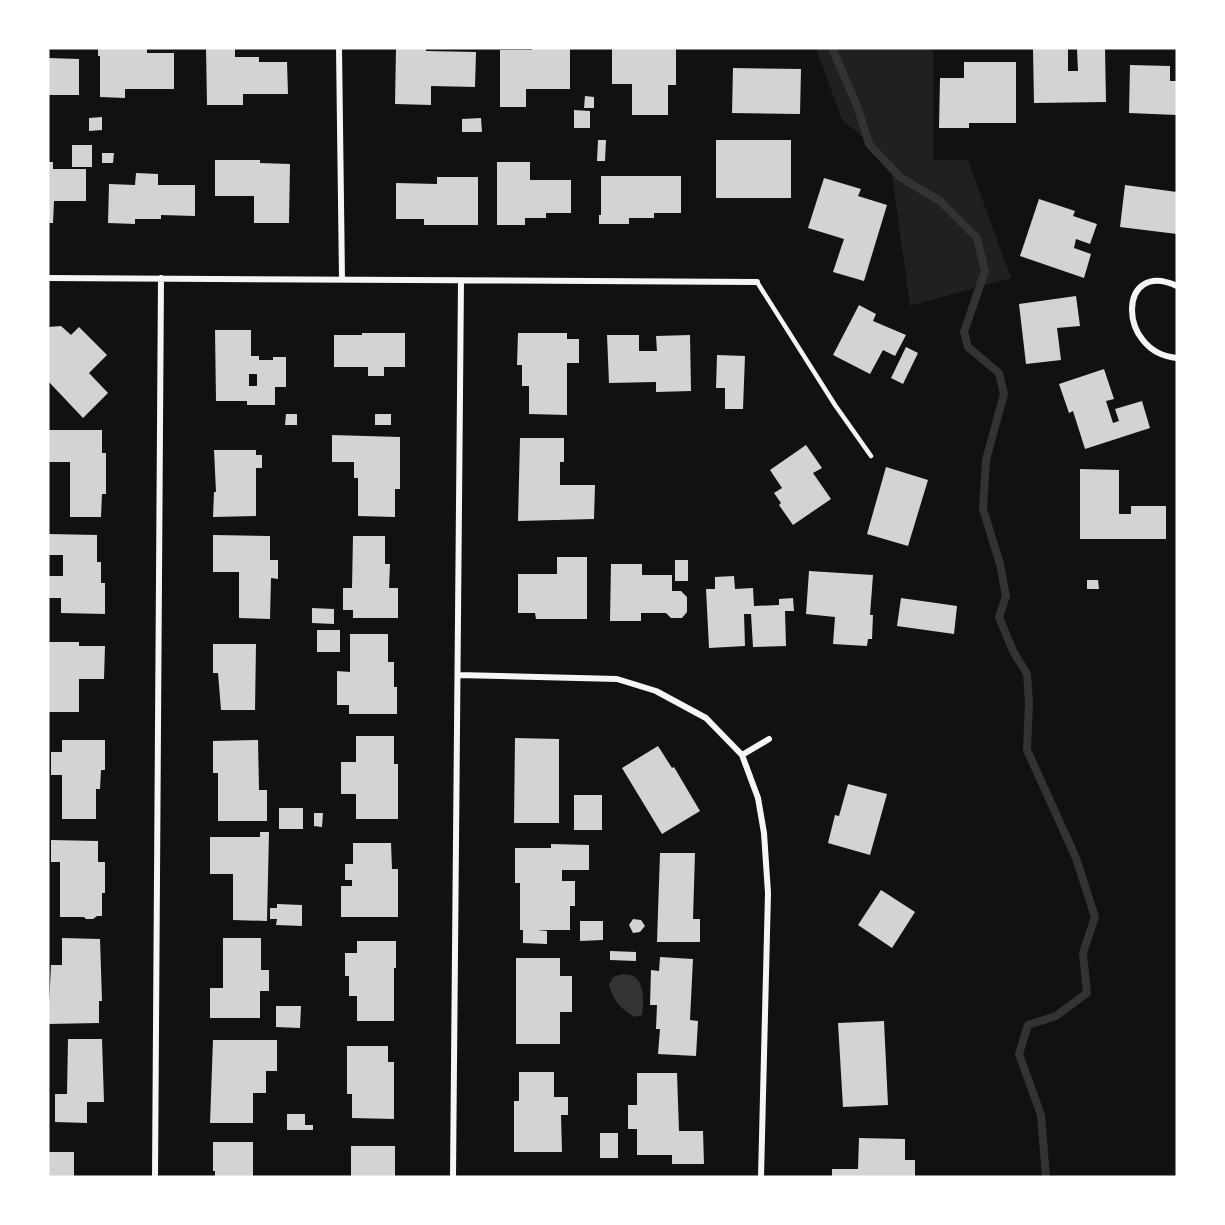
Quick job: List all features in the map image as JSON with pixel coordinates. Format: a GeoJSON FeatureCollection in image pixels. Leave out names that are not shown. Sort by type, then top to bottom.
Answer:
{"type":"FeatureCollection","features":[{"type":"Feature","properties":{"kind":"street"},"geometry":{"type":"LineString","coordinates":[[339,48],[342,279]]}},
{"type":"Feature","properties":{"kind":"street"},"geometry":{"type":"LineString","coordinates":[[48,278],[757,282]]}},
{"type":"Feature","properties":{"kind":"street"},"geometry":{"type":"LineString","coordinates":[[155,1177],[161,278]]}},
{"type":"Feature","properties":{"kind":"street"},"geometry":{"type":"LineString","coordinates":[[453,1177],[461,281]]}},
{"type":"Feature","properties":{"kind":"street"},"geometry":{"type":"LineString","coordinates":[[1177,286],[1168,282],[1155,281],[1142,285],[1136,291],[1131,308],[1134,327],[1146,345],[1161,355],[1177,358]]}},
{"type":"Feature","properties":{"kind":"street"},"geometry":{"type":"LineString","coordinates":[[458,675],[616,679],[656,691],[706,718],[742,755],[758,798],[764,832],[768,893],[761,1177]]}},
{"type":"Feature","properties":{"kind":"street"},"geometry":{"type":"LineString","coordinates":[[742,755],[769,740]]}},
{"type":"Feature","properties":{"kind":"lane"},"geometry":{"type":"LineString","coordinates":[[757,282],[835,405],[871,456]]}},
{"type":"Feature","properties":{"kind":"shaded area"},"geometry":{"type":"Polygon","coordinates":[[[816,48],[933,48],[933,160],[968,160],[1011,278],[910,306],[890,160],[842,120],[816,48]]]}},
{"type":"Feature","properties":{"kind":"shaded area"},"geometry":{"type":"Polygon","coordinates":[[[623,974],[633,976],[640,983],[643,999],[642,1015],[634,1017],[629,1014],[613,995],[609,985],[613,977],[623,974]]]}},
{"type":"Feature","properties":{"kind":"building"},"geometry":{"type":"Polygon","coordinates":[[[98,48],[147,49],[147,53],[174,53],[174,89],[125,89],[125,98],[100,97],[98,48]]]}},
{"type":"Feature","properties":{"kind":"building"},"geometry":{"type":"Polygon","coordinates":[[[206,48],[235,48],[235,57],[259,57],[259,62],[287,62],[288,94],[243,94],[243,105],[207,105],[206,48]]]}},
{"type":"Feature","properties":{"kind":"building"},"geometry":{"type":"Polygon","coordinates":[[[396,48],[476,52],[475,87],[431,86],[431,105],[395,104],[396,48]]]}},
{"type":"Feature","properties":{"kind":"building"},"geometry":{"type":"Polygon","coordinates":[[[532,48],[570,48],[570,89],[526,89],[526,107],[500,107],[500,50],[532,50],[532,48]]]}},
{"type":"Feature","properties":{"kind":"building"},"geometry":{"type":"Polygon","coordinates":[[[612,48],[676,48],[676,85],[668,85],[668,115],[632,115],[632,84],[612,84],[612,48]]]}},
{"type":"Feature","properties":{"kind":"building"},"geometry":{"type":"Polygon","coordinates":[[[1105,48],[1106,102],[1034,103],[1033,49],[1068,49],[1068,71],[1078,71],[1077,49],[1105,48]]]}},
{"type":"Feature","properties":{"kind":"building"},"geometry":{"type":"Polygon","coordinates":[[[48,58],[79,59],[79,95],[48,95],[48,58]]]}},
{"type":"Feature","properties":{"kind":"building"},"geometry":{"type":"Polygon","coordinates":[[[964,62],[1016,62],[1016,123],[969,123],[969,128],[939,128],[940,78],[964,78],[964,62]]]}},
{"type":"Feature","properties":{"kind":"building"},"geometry":{"type":"Polygon","coordinates":[[[1130,65],[1170,66],[1170,81],[1177,81],[1177,115],[1129,113],[1130,65]]]}},
{"type":"Feature","properties":{"kind":"building"},"geometry":{"type":"Polygon","coordinates":[[[733,68],[801,69],[800,114],[732,113],[733,68]]]}},
{"type":"Feature","properties":{"kind":"building"},"geometry":{"type":"Polygon","coordinates":[[[585,96],[594,97],[594,108],[584,108],[585,96]]]}},
{"type":"Feature","properties":{"kind":"building"},"geometry":{"type":"Polygon","coordinates":[[[574,110],[590,111],[590,128],[574,128],[574,110]]]}},
{"type":"Feature","properties":{"kind":"building"},"geometry":{"type":"Polygon","coordinates":[[[102,117],[102,130],[89,131],[89,118],[102,117]]]}},
{"type":"Feature","properties":{"kind":"building"},"geometry":{"type":"Polygon","coordinates":[[[481,118],[482,132],[462,132],[462,119],[481,118]]]}},
{"type":"Feature","properties":{"kind":"building"},"geometry":{"type":"Polygon","coordinates":[[[598,140],[606,140],[605,161],[597,161],[598,140]]]}},
{"type":"Feature","properties":{"kind":"building"},"geometry":{"type":"Polygon","coordinates":[[[716,140],[791,140],[791,198],[716,198],[716,140]]]}},
{"type":"Feature","properties":{"kind":"building"},"geometry":{"type":"Polygon","coordinates":[[[72,145],[92,145],[92,167],[72,167],[72,145]]]}},
{"type":"Feature","properties":{"kind":"building"},"geometry":{"type":"Polygon","coordinates":[[[102,153],[114,153],[113,163],[102,163],[102,153]]]}},
{"type":"Feature","properties":{"kind":"building"},"geometry":{"type":"Polygon","coordinates":[[[215,160],[260,160],[260,163],[290,164],[289,223],[254,223],[254,196],[215,196],[215,160]]]}},
{"type":"Feature","properties":{"kind":"building"},"geometry":{"type":"Polygon","coordinates":[[[48,162],[53,162],[53,169],[86,169],[86,201],[54,201],[53,223],[48,223],[48,162]]]}},
{"type":"Feature","properties":{"kind":"building"},"geometry":{"type":"Polygon","coordinates":[[[497,162],[530,162],[530,180],[571,180],[571,213],[546,213],[546,218],[525,218],[525,225],[497,225],[497,162]]]}},
{"type":"Feature","properties":{"kind":"building"},"geometry":{"type":"Polygon","coordinates":[[[136,173],[158,174],[158,185],[195,185],[195,216],[161,215],[161,219],[135,219],[135,224],[108,223],[109,184],[135,185],[136,173]]]}},
{"type":"Feature","properties":{"kind":"building"},"geometry":{"type":"Polygon","coordinates":[[[601,176],[681,176],[681,213],[654,213],[654,218],[629,218],[629,224],[599,224],[601,176]]]}},
{"type":"Feature","properties":{"kind":"building"},"geometry":{"type":"Polygon","coordinates":[[[437,177],[478,177],[478,225],[424,225],[424,219],[396,219],[396,183],[437,184],[437,177]]]}},
{"type":"Feature","properties":{"kind":"building"},"geometry":{"type":"Polygon","coordinates":[[[824,178],[861,189],[858,196],[887,205],[864,281],[833,272],[844,239],[808,228],[824,178]]]}},
{"type":"Feature","properties":{"kind":"building"},"geometry":{"type":"Polygon","coordinates":[[[1125,185],[1177,192],[1177,234],[1120,227],[1125,185]]]}},
{"type":"Feature","properties":{"kind":"building"},"geometry":{"type":"Polygon","coordinates":[[[1039,199],[1075,211],[1073,216],[1097,224],[1090,244],[1076,239],[1074,248],[1091,254],[1084,278],[1020,256],[1039,199]]]}},
{"type":"Feature","properties":{"kind":"building"},"geometry":{"type":"Polygon","coordinates":[[[1076,296],[1080,326],[1057,328],[1061,360],[1026,364],[1019,304],[1076,296]]]}},
{"type":"Feature","properties":{"kind":"building"},"geometry":{"type":"Polygon","coordinates":[[[859,305],[876,314],[873,321],[906,335],[895,356],[883,350],[870,374],[833,355],[859,305]]]}},
{"type":"Feature","properties":{"kind":"building"},"geometry":{"type":"Polygon","coordinates":[[[61,326],[71,335],[79,327],[107,355],[89,373],[108,393],[83,418],[48,381],[48,327],[61,326]]]}},
{"type":"Feature","properties":{"kind":"building"},"geometry":{"type":"Polygon","coordinates":[[[215,330],[251,330],[251,356],[259,356],[259,360],[286,357],[286,387],[275,387],[275,405],[247,405],[247,401],[216,401],[215,330]],[[249,374],[249,386],[257,386],[257,374],[249,374]]]}},
{"type":"Feature","properties":{"kind":"building"},"geometry":{"type":"Polygon","coordinates":[[[362,333],[405,333],[405,367],[384,367],[384,376],[368,376],[368,367],[334,367],[334,335],[362,335],[362,333]]]}},
{"type":"Feature","properties":{"kind":"building"},"geometry":{"type":"Polygon","coordinates":[[[518,333],[567,333],[567,339],[579,339],[579,363],[567,363],[567,415],[529,414],[529,386],[522,386],[522,365],[517,365],[518,333]]]}},
{"type":"Feature","properties":{"kind":"building"},"geometry":{"type":"Polygon","coordinates":[[[607,335],[639,335],[639,351],[657,351],[656,336],[690,335],[691,391],[656,392],[656,382],[609,383],[607,335]]]}},
{"type":"Feature","properties":{"kind":"building"},"geometry":{"type":"Polygon","coordinates":[[[906,347],[918,353],[903,384],[891,378],[906,347]]]}},
{"type":"Feature","properties":{"kind":"building"},"geometry":{"type":"Polygon","coordinates":[[[717,355],[745,356],[743,409],[725,409],[725,388],[716,388],[717,355]]]}},
{"type":"Feature","properties":{"kind":"building"},"geometry":{"type":"Polygon","coordinates":[[[1104,369],[1114,399],[1106,401],[1113,423],[1119,421],[1115,409],[1142,401],[1150,428],[1085,449],[1073,411],[1069,413],[1059,384],[1104,369]]]}},
{"type":"Feature","properties":{"kind":"building"},"geometry":{"type":"Polygon","coordinates":[[[286,414],[297,414],[297,425],[285,425],[286,414]]]}},
{"type":"Feature","properties":{"kind":"building"},"geometry":{"type":"Polygon","coordinates":[[[375,414],[391,414],[391,425],[375,425],[375,414]]]}},
{"type":"Feature","properties":{"kind":"building"},"geometry":{"type":"Polygon","coordinates":[[[48,430],[102,430],[102,453],[106,453],[106,494],[102,494],[101,517],[70,517],[70,462],[48,462],[48,430]]]}},
{"type":"Feature","properties":{"kind":"building"},"geometry":{"type":"Polygon","coordinates":[[[332,435],[400,437],[400,489],[395,489],[395,517],[358,516],[358,478],[354,478],[354,462],[332,462],[332,435]]]}},
{"type":"Feature","properties":{"kind":"building"},"geometry":{"type":"Polygon","coordinates":[[[520,438],[564,438],[564,462],[560,462],[560,485],[595,485],[594,519],[518,521],[520,438]]]}},
{"type":"Feature","properties":{"kind":"building"},"geometry":{"type":"Polygon","coordinates":[[[806,445],[822,468],[813,473],[831,499],[793,525],[779,505],[781,503],[774,493],[782,488],[770,470],[806,445]]]}},
{"type":"Feature","properties":{"kind":"building"},"geometry":{"type":"Polygon","coordinates":[[[214,450],[256,450],[256,455],[262,455],[262,468],[256,468],[256,516],[213,517],[214,492],[216,492],[214,450]]]}},
{"type":"Feature","properties":{"kind":"building"},"geometry":{"type":"Polygon","coordinates":[[[886,467],[928,480],[908,546],[867,534],[886,467]]]}},
{"type":"Feature","properties":{"kind":"building"},"geometry":{"type":"Polygon","coordinates":[[[1080,469],[1119,470],[1119,514],[1131,514],[1131,506],[1166,506],[1166,539],[1080,539],[1080,469]]]}},
{"type":"Feature","properties":{"kind":"building"},"geometry":{"type":"Polygon","coordinates":[[[48,534],[97,535],[97,562],[101,562],[101,583],[105,583],[105,614],[61,613],[61,598],[48,598],[49,576],[63,576],[63,555],[48,555],[48,534]]]}},
{"type":"Feature","properties":{"kind":"building"},"geometry":{"type":"Polygon","coordinates":[[[213,535],[270,536],[270,560],[278,560],[278,579],[271,578],[270,619],[239,618],[239,572],[213,572],[213,535]]]}},
{"type":"Feature","properties":{"kind":"building"},"geometry":{"type":"Polygon","coordinates":[[[353,536],[385,536],[385,564],[390,564],[389,588],[398,588],[398,618],[353,618],[353,610],[343,610],[343,588],[352,588],[353,536]]]}},
{"type":"Feature","properties":{"kind":"building"},"geometry":{"type":"Polygon","coordinates":[[[557,557],[587,557],[587,619],[536,619],[535,613],[518,613],[518,574],[557,574],[557,557]]]}},
{"type":"Feature","properties":{"kind":"building"},"geometry":{"type":"Polygon","coordinates":[[[675,560],[688,560],[688,581],[675,581],[675,560]]]}},
{"type":"Feature","properties":{"kind":"building"},"geometry":{"type":"Polygon","coordinates":[[[611,564],[642,564],[642,575],[672,575],[672,591],[681,591],[687,597],[687,612],[682,618],[671,618],[666,613],[641,613],[641,621],[610,621],[611,564]]]}},
{"type":"Feature","properties":{"kind":"building"},"geometry":{"type":"Polygon","coordinates":[[[809,571],[873,575],[870,615],[873,615],[872,639],[868,639],[867,646],[833,644],[835,617],[806,614],[809,571]]]}},
{"type":"Feature","properties":{"kind":"building"},"geometry":{"type":"Polygon","coordinates":[[[734,576],[735,589],[753,588],[754,606],[779,605],[779,599],[793,598],[794,611],[785,611],[786,646],[753,647],[751,614],[744,614],[745,646],[709,648],[706,589],[715,589],[715,577],[734,576]]]}},
{"type":"Feature","properties":{"kind":"building"},"geometry":{"type":"Polygon","coordinates":[[[1087,580],[1098,580],[1099,589],[1087,589],[1087,580]]]}},
{"type":"Feature","properties":{"kind":"building"},"geometry":{"type":"Polygon","coordinates":[[[901,598],[957,606],[954,634],[897,626],[901,598]]]}},
{"type":"Feature","properties":{"kind":"building"},"geometry":{"type":"Polygon","coordinates":[[[312,608],[334,609],[334,624],[312,623],[312,608]]]}},
{"type":"Feature","properties":{"kind":"building"},"geometry":{"type":"Polygon","coordinates":[[[317,630],[340,630],[340,652],[317,652],[317,630]]]}},
{"type":"Feature","properties":{"kind":"building"},"geometry":{"type":"Polygon","coordinates":[[[350,634],[388,634],[388,662],[394,662],[397,714],[349,714],[349,705],[337,705],[337,671],[350,672],[350,634]]]}},
{"type":"Feature","properties":{"kind":"building"},"geometry":{"type":"Polygon","coordinates":[[[48,642],[79,642],[79,646],[105,646],[104,679],[79,679],[79,712],[48,712],[48,642]]]}},
{"type":"Feature","properties":{"kind":"building"},"geometry":{"type":"Polygon","coordinates":[[[213,644],[256,644],[255,710],[221,710],[218,673],[213,673],[213,644]]]}},
{"type":"Feature","properties":{"kind":"building"},"geometry":{"type":"Polygon","coordinates":[[[356,736],[394,736],[394,764],[398,764],[398,819],[356,819],[356,794],[341,794],[341,762],[356,762],[356,736]]]}},
{"type":"Feature","properties":{"kind":"building"},"geometry":{"type":"Polygon","coordinates":[[[515,738],[559,739],[559,823],[514,823],[515,738]]]}},
{"type":"Feature","properties":{"kind":"building"},"geometry":{"type":"Polygon","coordinates":[[[62,740],[105,740],[105,770],[101,770],[100,789],[96,789],[96,819],[62,819],[62,775],[51,775],[51,752],[62,752],[62,740]]]}},
{"type":"Feature","properties":{"kind":"building"},"geometry":{"type":"Polygon","coordinates":[[[258,740],[259,790],[267,790],[267,821],[218,821],[218,773],[213,773],[213,741],[258,740]]]}},
{"type":"Feature","properties":{"kind":"building"},"geometry":{"type":"Polygon","coordinates":[[[658,746],[672,768],[674,767],[700,811],[662,834],[622,768],[658,746]]]}},
{"type":"Feature","properties":{"kind":"building"},"geometry":{"type":"Polygon","coordinates":[[[848,784],[887,794],[870,855],[828,843],[835,815],[839,816],[848,784]]]}},
{"type":"Feature","properties":{"kind":"building"},"geometry":{"type":"Polygon","coordinates":[[[574,795],[602,795],[602,830],[574,830],[574,795]]]}},
{"type":"Feature","properties":{"kind":"building"},"geometry":{"type":"Polygon","coordinates":[[[279,808],[303,808],[303,829],[279,829],[279,808]]]}},
{"type":"Feature","properties":{"kind":"building"},"geometry":{"type":"Polygon","coordinates":[[[314,813],[323,813],[322,827],[314,826],[314,813]]]}},
{"type":"Feature","properties":{"kind":"building"},"geometry":{"type":"Polygon","coordinates":[[[260,832],[269,832],[267,921],[233,920],[233,874],[210,874],[210,837],[260,837],[260,832]]]}},
{"type":"Feature","properties":{"kind":"building"},"geometry":{"type":"Polygon","coordinates":[[[51,840],[98,841],[98,862],[105,862],[102,916],[93,919],[60,917],[60,862],[51,862],[51,840]]]}},
{"type":"Feature","properties":{"kind":"building"},"geometry":{"type":"Polygon","coordinates":[[[353,843],[391,843],[392,869],[398,869],[398,917],[341,917],[341,886],[352,886],[352,880],[345,880],[345,864],[353,864],[353,843]]]}},
{"type":"Feature","properties":{"kind":"building"},"geometry":{"type":"Polygon","coordinates":[[[551,844],[589,845],[589,870],[562,870],[562,881],[575,881],[575,906],[570,906],[570,930],[537,930],[547,931],[547,944],[523,943],[523,930],[520,930],[520,883],[515,883],[515,848],[551,848],[551,844]]]}},
{"type":"Feature","properties":{"kind":"building"},"geometry":{"type":"Polygon","coordinates":[[[660,853],[695,853],[693,919],[700,919],[700,942],[657,942],[660,853]]]}},
{"type":"Feature","properties":{"kind":"building"},"geometry":{"type":"Polygon","coordinates":[[[881,890],[915,912],[892,948],[858,925],[881,890]]]}},
{"type":"Feature","properties":{"kind":"building"},"geometry":{"type":"Polygon","coordinates":[[[277,904],[302,905],[302,926],[276,925],[277,919],[270,919],[270,908],[277,908],[277,904]]]}},
{"type":"Feature","properties":{"kind":"building"},"geometry":{"type":"Polygon","coordinates":[[[633,919],[641,920],[645,926],[640,932],[633,933],[629,925],[633,919]]]}},
{"type":"Feature","properties":{"kind":"building"},"geometry":{"type":"Polygon","coordinates":[[[580,921],[603,921],[603,940],[580,941],[580,921]]]}},
{"type":"Feature","properties":{"kind":"building"},"geometry":{"type":"Polygon","coordinates":[[[62,938],[100,939],[102,1001],[99,1001],[99,1023],[48,1024],[51,965],[62,965],[62,938]]]}},
{"type":"Feature","properties":{"kind":"building"},"geometry":{"type":"Polygon","coordinates":[[[223,938],[261,938],[261,970],[269,970],[269,991],[260,991],[260,1018],[210,1018],[210,988],[223,988],[223,938]]]}},
{"type":"Feature","properties":{"kind":"building"},"geometry":{"type":"Polygon","coordinates":[[[357,941],[396,941],[394,1021],[357,1021],[357,996],[349,996],[349,976],[345,976],[345,953],[357,953],[357,941]]]}},
{"type":"Feature","properties":{"kind":"building"},"geometry":{"type":"Polygon","coordinates":[[[610,951],[636,952],[636,961],[610,960],[610,951]]]}},
{"type":"Feature","properties":{"kind":"building"},"geometry":{"type":"Polygon","coordinates":[[[660,957],[693,959],[690,1020],[698,1021],[696,1056],[658,1054],[660,1029],[656,1029],[657,1005],[650,1005],[651,970],[659,971],[660,957]]]}},
{"type":"Feature","properties":{"kind":"building"},"geometry":{"type":"Polygon","coordinates":[[[516,958],[560,958],[560,976],[572,976],[572,1012],[560,1012],[560,1044],[516,1044],[516,958]]]}},
{"type":"Feature","properties":{"kind":"building"},"geometry":{"type":"Polygon","coordinates":[[[276,1006],[301,1006],[300,1028],[276,1027],[276,1006]]]}},
{"type":"Feature","properties":{"kind":"building"},"geometry":{"type":"Polygon","coordinates":[[[884,1021],[888,1105],[843,1107],[838,1023],[884,1021]]]}},
{"type":"Feature","properties":{"kind":"building"},"geometry":{"type":"Polygon","coordinates":[[[68,1039],[102,1039],[104,1102],[87,1102],[87,1123],[55,1122],[55,1094],[67,1094],[68,1039]]]}},
{"type":"Feature","properties":{"kind":"building"},"geometry":{"type":"Polygon","coordinates":[[[213,1040],[277,1040],[277,1071],[266,1071],[266,1093],[253,1093],[253,1123],[210,1123],[213,1040]]]}},
{"type":"Feature","properties":{"kind":"building"},"geometry":{"type":"Polygon","coordinates":[[[347,1046],[388,1046],[388,1062],[394,1062],[394,1119],[352,1118],[352,1094],[347,1094],[347,1046]]]}},
{"type":"Feature","properties":{"kind":"building"},"geometry":{"type":"Polygon","coordinates":[[[519,1072],[554,1072],[554,1097],[568,1097],[568,1115],[561,1115],[562,1152],[514,1152],[514,1101],[519,1101],[519,1072]]]}},
{"type":"Feature","properties":{"kind":"building"},"geometry":{"type":"Polygon","coordinates":[[[637,1073],[677,1073],[679,1131],[703,1131],[704,1164],[672,1164],[672,1155],[637,1155],[637,1129],[628,1129],[628,1105],[637,1105],[637,1073]]]}},
{"type":"Feature","properties":{"kind":"building"},"geometry":{"type":"Polygon","coordinates":[[[287,1114],[305,1114],[305,1125],[313,1125],[313,1130],[287,1130],[287,1114]]]}},
{"type":"Feature","properties":{"kind":"building"},"geometry":{"type":"Polygon","coordinates":[[[600,1133],[618,1133],[618,1158],[600,1158],[600,1133]]]}},
{"type":"Feature","properties":{"kind":"building"},"geometry":{"type":"Polygon","coordinates":[[[859,1138],[905,1139],[905,1160],[915,1160],[915,1177],[832,1177],[832,1169],[858,1169],[859,1138]]]}},
{"type":"Feature","properties":{"kind":"building"},"geometry":{"type":"Polygon","coordinates":[[[213,1142],[253,1142],[253,1177],[215,1177],[213,1142]]]}},
{"type":"Feature","properties":{"kind":"building"},"geometry":{"type":"Polygon","coordinates":[[[351,1146],[395,1146],[395,1176],[351,1177],[351,1146]]]}},
{"type":"Feature","properties":{"kind":"building"},"geometry":{"type":"Polygon","coordinates":[[[48,1152],[74,1152],[74,1177],[48,1177],[48,1152]]]}},
{"type":"Feature","properties":{"kind":"waterway"},"geometry":{"type":"LineString","coordinates":[[832,48],[858,108],[869,144],[900,177],[940,201],[977,238],[985,271],[964,332],[968,347],[999,373],[1004,394],[986,460],[983,509],[1000,564],[1006,596],[999,617],[1013,651],[1027,674],[1029,703],[1027,750],[1076,858],[1095,917],[1083,953],[1087,993],[1056,1016],[1028,1025],[1019,1054],[1041,1115],[1046,1177]]}}]}
